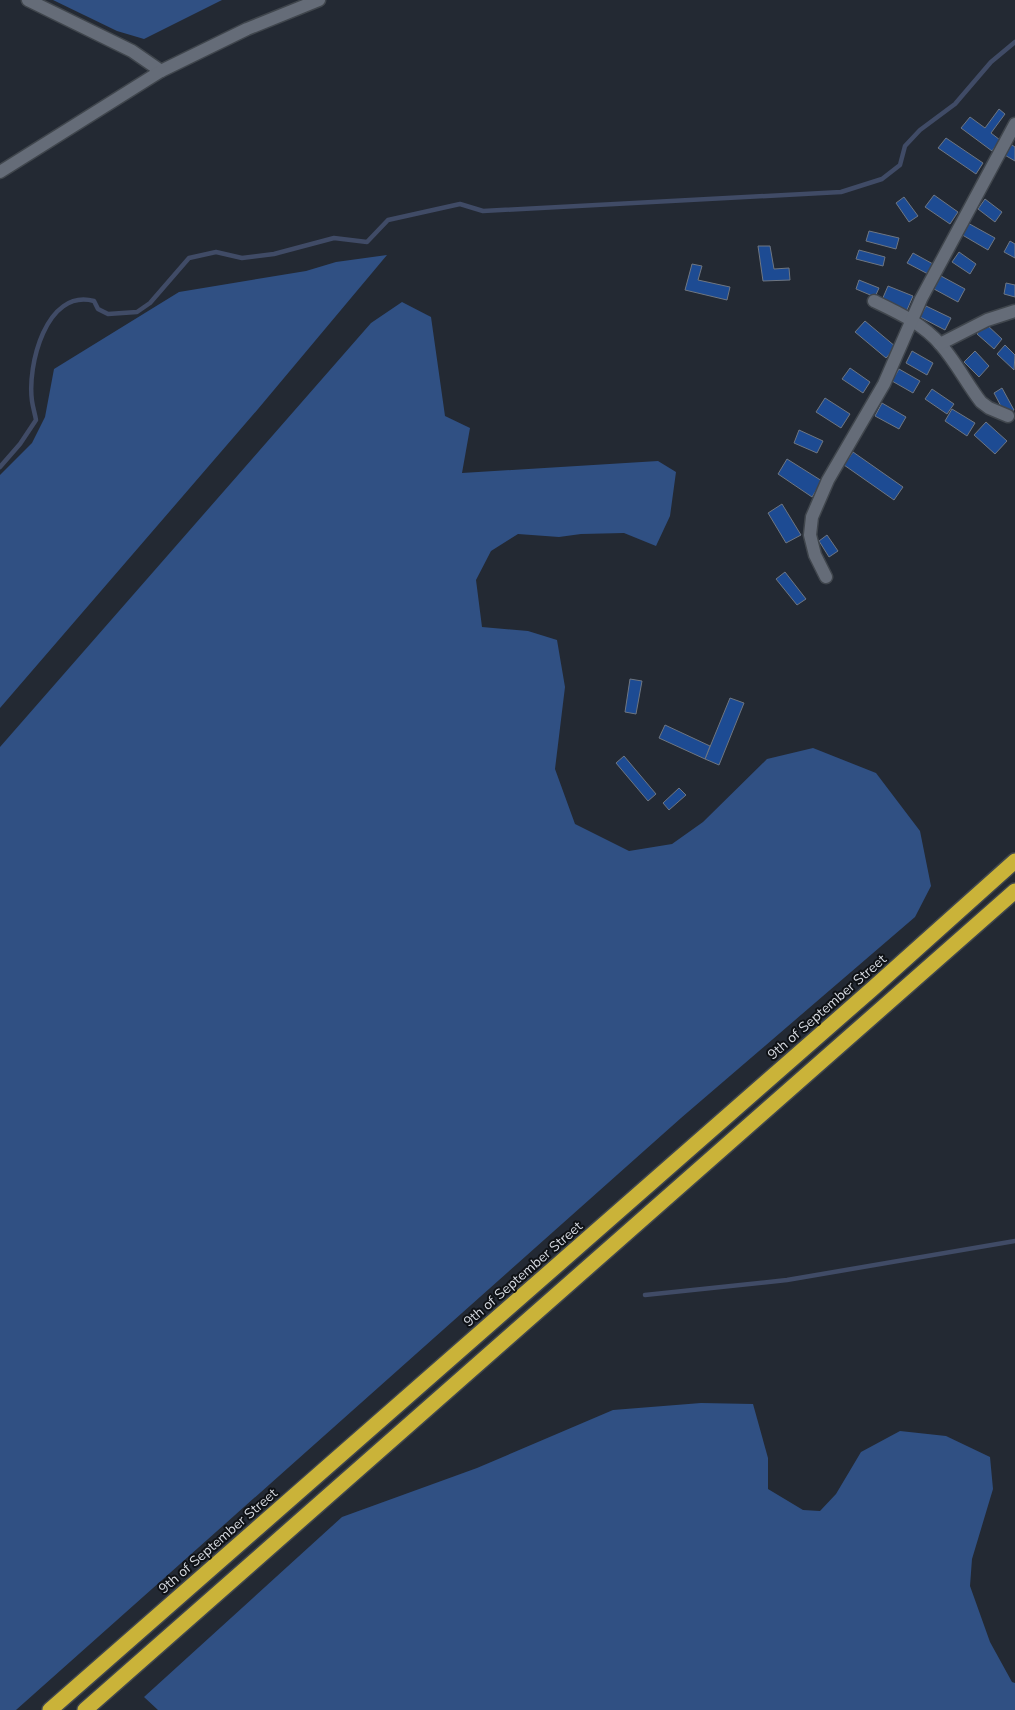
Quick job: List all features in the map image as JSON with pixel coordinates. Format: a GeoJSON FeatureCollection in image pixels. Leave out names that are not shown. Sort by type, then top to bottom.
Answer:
{"type":"FeatureCollection","features":[{"type":"Feature","properties":{"kind":"highway","name":"9th of September Street"},"geometry":{"type":"LineString","coordinates":[[50,1710],[864,997],[1015,860]]}},
{"type":"Feature","properties":{"kind":"highway"},"geometry":{"type":"LineString","coordinates":[[85,1710],[1015,891]]}},
{"type":"Feature","properties":{"kind":"street"},"geometry":{"type":"LineString","coordinates":[[28,0],[132,51],[161,71]]}},
{"type":"Feature","properties":{"kind":"street"},"geometry":{"type":"LineString","coordinates":[[0,172],[161,71],[247,29],[319,0]]}},
{"type":"Feature","properties":{"kind":"street"},"geometry":{"type":"LineString","coordinates":[[826,577],[815,555],[810,535],[812,517],[828,480],[884,384],[912,319],[1015,124]]}},
{"type":"Feature","properties":{"kind":"street"},"geometry":{"type":"LineString","coordinates":[[874,301],[912,319],[940,344],[981,402],[989,408],[1008,416]]}},
{"type":"Feature","properties":{"kind":"street"},"geometry":{"type":"LineString","coordinates":[[940,344],[987,320],[1015,312]]}},
{"type":"Feature","properties":{"kind":"shaded area"},"geometry":{"type":"Polygon","coordinates":[[[53,0],[222,0],[144,39],[117,31],[53,0]]]}},
{"type":"Feature","properties":{"kind":"shaded area"},"geometry":{"type":"Polygon","coordinates":[[[387,255],[258,409],[0,708],[0,475],[32,443],[45,417],[54,369],[179,292],[306,271],[336,262],[387,255]]]}},
{"type":"Feature","properties":{"kind":"shaded area"},"geometry":{"type":"Polygon","coordinates":[[[402,302],[431,317],[445,416],[470,428],[462,473],[658,461],[676,472],[670,516],[656,546],[624,533],[581,534],[559,537],[518,534],[491,551],[476,580],[482,627],[528,631],[557,640],[565,687],[555,769],[575,824],[629,851],[672,844],[703,822],[767,759],[813,748],[876,773],[920,831],[931,886],[915,917],[681,1118],[16,1710],[0,1710],[0,747],[371,323],[402,302]]]}},
{"type":"Feature","properties":{"kind":"shaded area"},"geometry":{"type":"Polygon","coordinates":[[[701,1403],[753,1404],[768,1458],[768,1489],[803,1510],[820,1511],[836,1494],[861,1452],[900,1431],[946,1436],[990,1457],[993,1489],[972,1559],[970,1586],[990,1642],[1012,1682],[1015,1683],[1015,1710],[158,1710],[144,1697],[342,1517],[477,1468],[613,1410],[701,1403]]]}},
{"type":"Feature","properties":{"kind":"building"},"geometry":{"type":"Polygon","coordinates":[[[999,109],[1005,114],[991,133],[1000,140],[992,151],[961,128],[970,117],[985,128],[999,109]]]}},
{"type":"Feature","properties":{"kind":"building"},"geometry":{"type":"Polygon","coordinates":[[[946,138],[983,163],[976,174],[938,148],[946,138]]]}},
{"type":"Feature","properties":{"kind":"building"},"geometry":{"type":"Polygon","coordinates":[[[1009,143],[1015,147],[1015,161],[1003,154],[1009,143]]]}},
{"type":"Feature","properties":{"kind":"building"},"geometry":{"type":"Polygon","coordinates":[[[934,195],[958,212],[950,224],[925,207],[934,195]]]}},
{"type":"Feature","properties":{"kind":"building"},"geometry":{"type":"Polygon","coordinates":[[[904,197],[918,216],[909,222],[896,203],[904,197]]]}},
{"type":"Feature","properties":{"kind":"building"},"geometry":{"type":"Polygon","coordinates":[[[985,199],[1002,212],[995,222],[978,209],[985,199]]]}},
{"type":"Feature","properties":{"kind":"building"},"geometry":{"type":"Polygon","coordinates":[[[966,222],[995,238],[988,250],[959,233],[966,222]]]}},
{"type":"Feature","properties":{"kind":"building"},"geometry":{"type":"Polygon","coordinates":[[[869,231],[899,238],[896,249],[866,241],[869,231]]]}},
{"type":"Feature","properties":{"kind":"building"},"geometry":{"type":"Polygon","coordinates":[[[1010,241],[1015,244],[1015,258],[1004,252],[1010,241]]]}},
{"type":"Feature","properties":{"kind":"building"},"geometry":{"type":"Polygon","coordinates":[[[758,246],[770,246],[774,269],[789,268],[790,280],[763,281],[758,246]]]}},
{"type":"Feature","properties":{"kind":"building"},"geometry":{"type":"Polygon","coordinates":[[[859,250],[885,257],[883,266],[856,259],[859,250]]]}},
{"type":"Feature","properties":{"kind":"building"},"geometry":{"type":"Polygon","coordinates":[[[959,252],[976,264],[970,274],[952,262],[959,252]]]}},
{"type":"Feature","properties":{"kind":"building"},"geometry":{"type":"Polygon","coordinates":[[[913,253],[933,264],[928,274],[907,263],[913,253]]]}},
{"type":"Feature","properties":{"kind":"building"},"geometry":{"type":"Polygon","coordinates":[[[692,264],[702,266],[698,280],[730,287],[727,300],[685,290],[692,264]]]}},
{"type":"Feature","properties":{"kind":"building"},"geometry":{"type":"Polygon","coordinates":[[[941,276],[965,289],[958,302],[934,289],[941,276]]]}},
{"type":"Feature","properties":{"kind":"building"},"geometry":{"type":"Polygon","coordinates":[[[859,280],[879,288],[875,297],[856,289],[859,280]]]}},
{"type":"Feature","properties":{"kind":"building"},"geometry":{"type":"Polygon","coordinates":[[[1006,283],[1015,285],[1015,297],[1004,294],[1006,283]]]}},
{"type":"Feature","properties":{"kind":"building"},"geometry":{"type":"Polygon","coordinates":[[[888,286],[913,296],[907,310],[882,300],[888,286]]]}},
{"type":"Feature","properties":{"kind":"building"},"geometry":{"type":"Polygon","coordinates":[[[926,306],[951,318],[945,330],[920,317],[926,306]]]}},
{"type":"Feature","properties":{"kind":"building"},"geometry":{"type":"Polygon","coordinates":[[[865,321],[896,347],[886,358],[855,332],[865,321]]]}},
{"type":"Feature","properties":{"kind":"building"},"geometry":{"type":"Polygon","coordinates":[[[986,324],[1002,339],[994,349],[977,334],[986,324]]]}},
{"type":"Feature","properties":{"kind":"building"},"geometry":{"type":"Polygon","coordinates":[[[1005,345],[1015,355],[1014,370],[997,354],[1005,345]]]}},
{"type":"Feature","properties":{"kind":"building"},"geometry":{"type":"Polygon","coordinates":[[[912,351],[933,363],[927,375],[906,363],[912,351]]]}},
{"type":"Feature","properties":{"kind":"building"},"geometry":{"type":"Polygon","coordinates":[[[975,351],[989,366],[979,377],[964,362],[975,351]]]}},
{"type":"Feature","properties":{"kind":"building"},"geometry":{"type":"Polygon","coordinates":[[[850,368],[870,382],[863,393],[842,379],[850,368]]]}},
{"type":"Feature","properties":{"kind":"building"},"geometry":{"type":"Polygon","coordinates":[[[899,369],[920,381],[913,393],[892,381],[899,369]]]}},
{"type":"Feature","properties":{"kind":"building"},"geometry":{"type":"Polygon","coordinates":[[[1002,388],[1014,410],[1005,414],[994,393],[1002,388]]]}},
{"type":"Feature","properties":{"kind":"building"},"geometry":{"type":"Polygon","coordinates":[[[932,389],[954,404],[947,414],[925,399],[932,389]]]}},
{"type":"Feature","properties":{"kind":"building"},"geometry":{"type":"Polygon","coordinates":[[[825,398],[850,414],[841,428],[816,412],[825,398]]]}},
{"type":"Feature","properties":{"kind":"building"},"geometry":{"type":"Polygon","coordinates":[[[882,403],[906,417],[899,429],[875,416],[882,403]]]}},
{"type":"Feature","properties":{"kind":"building"},"geometry":{"type":"Polygon","coordinates":[[[952,409],[975,423],[967,436],[945,421],[952,409]]]}},
{"type":"Feature","properties":{"kind":"building"},"geometry":{"type":"Polygon","coordinates":[[[986,422],[1007,441],[995,454],[974,435],[986,422]]]}},
{"type":"Feature","properties":{"kind":"building"},"geometry":{"type":"Polygon","coordinates":[[[799,430],[823,441],[817,453],[794,443],[799,430]]]}},
{"type":"Feature","properties":{"kind":"building"},"geometry":{"type":"Polygon","coordinates":[[[853,452],[903,487],[894,500],[844,465],[853,452]]]}},
{"type":"Feature","properties":{"kind":"building"},"geometry":{"type":"Polygon","coordinates":[[[787,459],[822,481],[812,497],[778,474],[787,459]]]}},
{"type":"Feature","properties":{"kind":"building"},"geometry":{"type":"Polygon","coordinates":[[[782,504],[801,535],[786,543],[768,513],[782,504]]]}},
{"type":"Feature","properties":{"kind":"building"},"geometry":{"type":"Polygon","coordinates":[[[827,535],[838,551],[829,557],[819,541],[827,535]]]}},
{"type":"Feature","properties":{"kind":"building"},"geometry":{"type":"Polygon","coordinates":[[[785,572],[806,599],[797,605],[776,579],[785,572]]]}},
{"type":"Feature","properties":{"kind":"building"},"geometry":{"type":"Polygon","coordinates":[[[630,679],[642,681],[636,714],[625,712],[630,679]]]}},
{"type":"Feature","properties":{"kind":"building"},"geometry":{"type":"Polygon","coordinates":[[[730,698],[744,703],[719,765],[705,759],[730,698]]]}},
{"type":"Feature","properties":{"kind":"building"},"geometry":{"type":"Polygon","coordinates":[[[665,725],[710,746],[705,759],[659,738],[665,725]]]}},
{"type":"Feature","properties":{"kind":"building"},"geometry":{"type":"Polygon","coordinates":[[[624,756],[656,794],[648,801],[616,763],[624,756]]]}},
{"type":"Feature","properties":{"kind":"building"},"geometry":{"type":"Polygon","coordinates":[[[679,788],[686,795],[669,810],[663,803],[679,788]]]}},
{"type":"Feature","properties":{"kind":"waterway"},"geometry":{"type":"LineString","coordinates":[[0,467],[20,444],[36,420],[31,386],[37,351],[43,333],[52,318],[63,306],[77,300],[94,301],[98,309],[108,314],[137,312],[150,303],[189,258],[216,252],[242,258],[274,254],[334,238],[367,242],[388,220],[460,204],[483,211],[841,192],[882,179],[900,165],[905,146],[920,130],[955,104],[991,62],[1015,42]]}},
{"type":"Feature","properties":{"kind":"waterway"},"geometry":{"type":"LineString","coordinates":[[645,1295],[787,1280],[1015,1241]]}}]}
